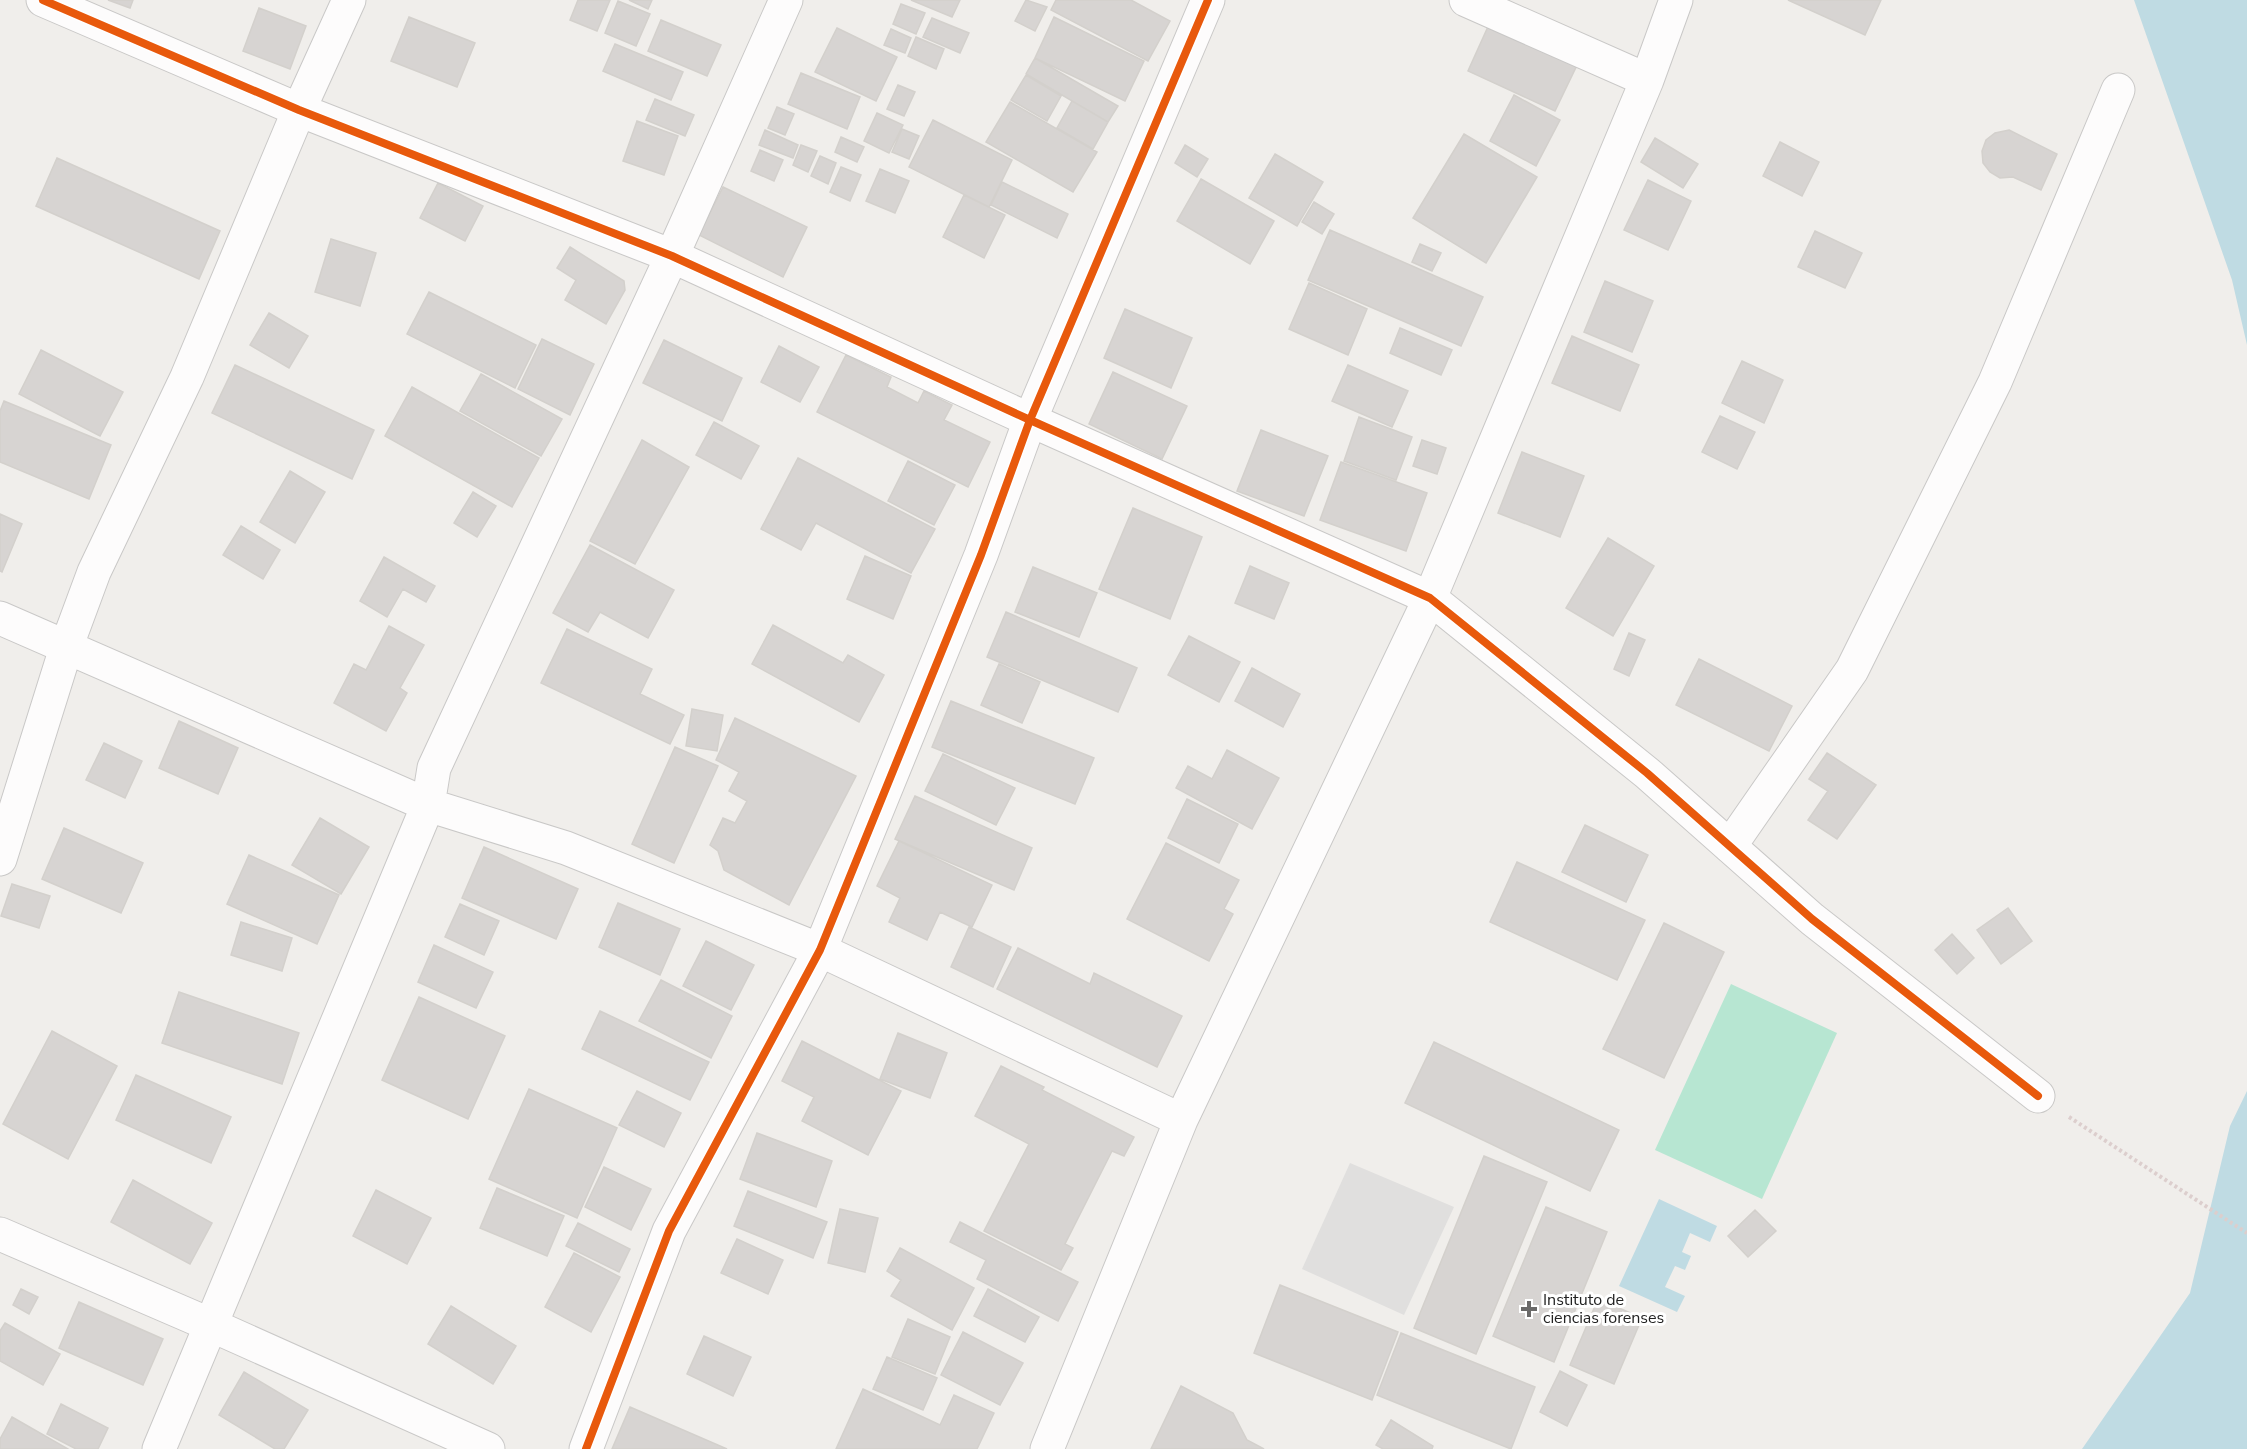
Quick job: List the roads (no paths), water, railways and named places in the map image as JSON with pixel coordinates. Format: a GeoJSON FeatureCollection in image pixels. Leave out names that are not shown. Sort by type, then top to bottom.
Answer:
{"type":"FeatureCollection","features":[{"type":"Feature","properties":{"kind":"street"},"geometry":{"type":"LineString","coordinates":[[43,0],[299,110],[672,256],[1030,420],[1430,598],[1647,773],[1812,919],[2038,1096]]}},
{"type":"Feature","properties":{"kind":"street"},"geometry":{"type":"LineString","coordinates":[[0,859],[67,645],[94,572],[187,376],[299,110],[349,0]]}},
{"type":"Feature","properties":{"kind":"street"},"geometry":{"type":"LineString","coordinates":[[159,1449],[428,805],[434,768],[672,256],[786,0]]}},
{"type":"Feature","properties":{"kind":"street"},"geometry":{"type":"LineString","coordinates":[[586,1449],[669,1232],[820,950],[981,555],[1030,420],[1208,0]]}},
{"type":"Feature","properties":{"kind":"street"},"geometry":{"type":"LineString","coordinates":[[1466,0],[1647,80]]}},
{"type":"Feature","properties":{"kind":"street"},"geometry":{"type":"LineString","coordinates":[[1047,1449],[1181,1120],[1430,598],[1647,80],[1676,0]]}},
{"type":"Feature","properties":{"kind":"street"},"geometry":{"type":"LineString","coordinates":[[1730,846],[1852,670],[1995,382],[2118,90]]}},
{"type":"Feature","properties":{"kind":"street"},"geometry":{"type":"LineString","coordinates":[[0,618],[67,645],[428,805],[566,848],[820,950],[1181,1120]]}},
{"type":"Feature","properties":{"kind":"street"},"geometry":{"type":"LineString","coordinates":[[0,1234],[488,1449]]}},
{"type":"Feature","properties":{"kind":"water"},"geometry":{"type":"Polygon","coordinates":[[[2134,0],[2247,0],[2247,345],[2232,280],[2134,0]]]}},
{"type":"Feature","properties":{"kind":"water"},"geometry":{"type":"Polygon","coordinates":[[[2247,1091],[2247,1449],[2082,1449],[2190,1293],[2230,1126],[2247,1091]]]}},
{"type":"Feature","properties":{"kind":"water"},"geometry":{"type":"Polygon","coordinates":[[[1659,1199],[1717,1226],[1710,1242],[1690,1233],[1682,1252],[1691,1256],[1685,1270],[1675,1266],[1665,1287],[1685,1296],[1677,1312],[1619,1286],[1659,1199]]]}},
{"type":"Feature","properties":{"kind":"place","name":"Instituto de ciencias forenses"},"geometry":{"type":"Point","coordinates":[1529,1309]}}]}
